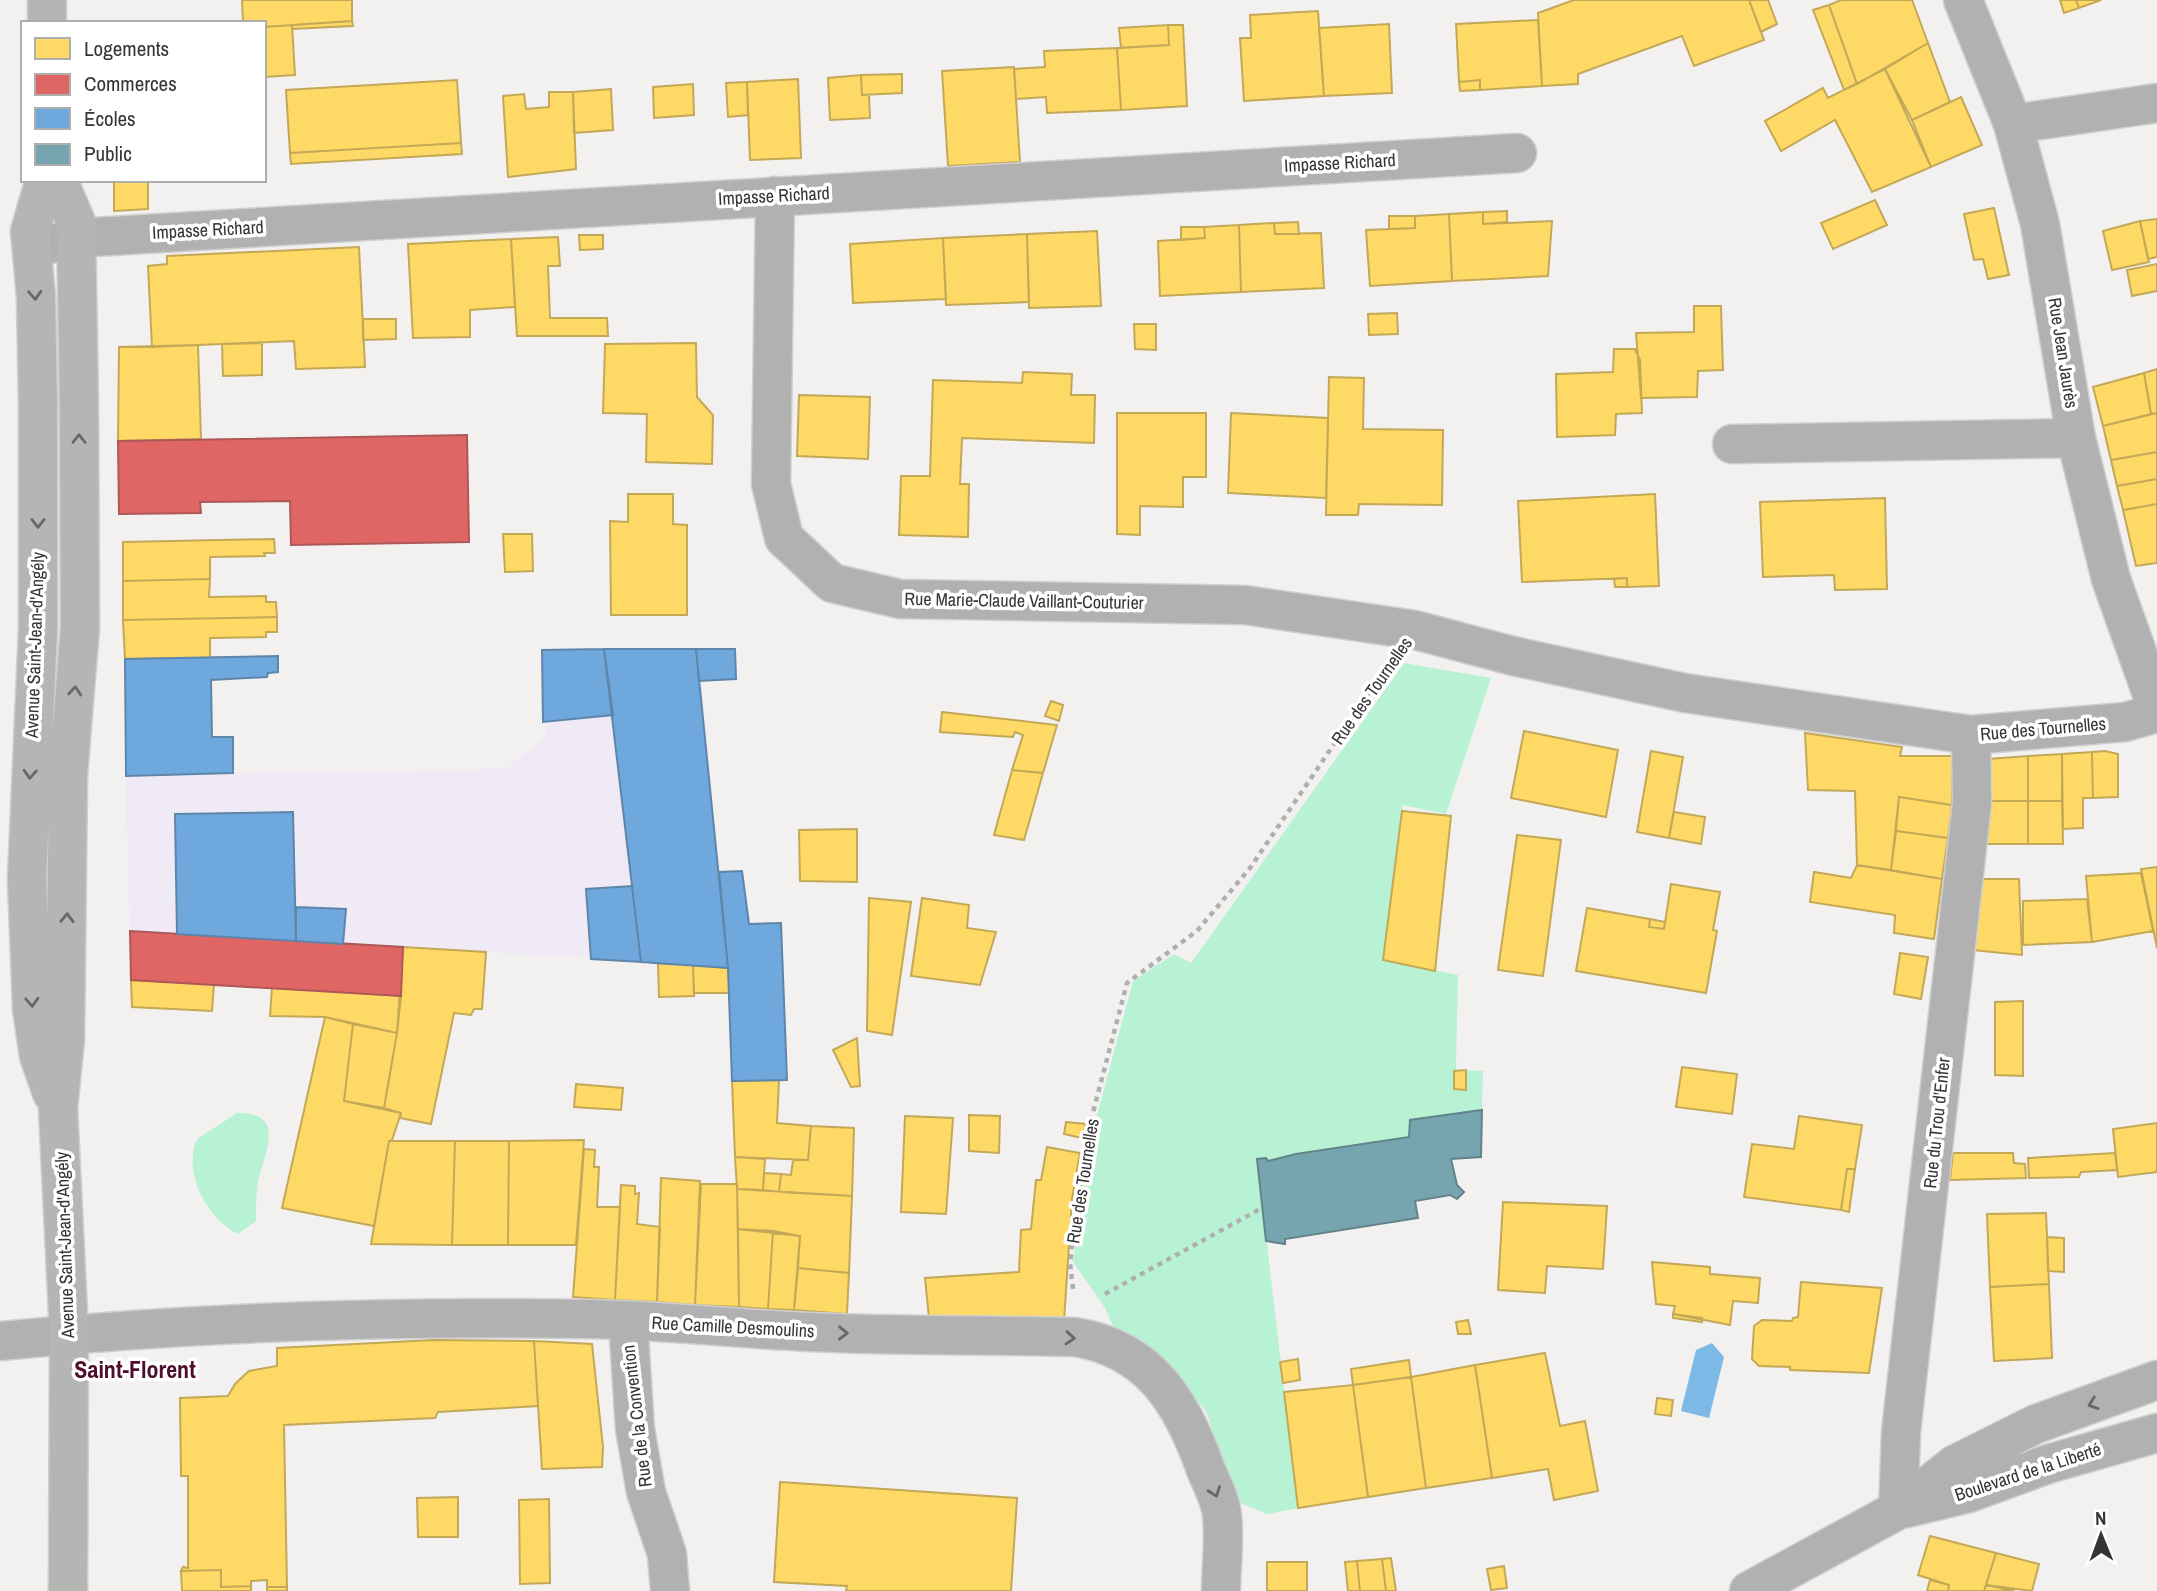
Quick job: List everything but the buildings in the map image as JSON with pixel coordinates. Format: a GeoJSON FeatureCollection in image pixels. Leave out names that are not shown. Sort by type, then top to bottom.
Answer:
{"type":"FeatureCollection","features":[{"type":"Feature","properties":{"kind":"main road"},"geometry":{"type":"LineString","coordinates":[[47,0],[47,21]]}},
{"type":"Feature","properties":{"kind":"main road","name":"Avenue Saint-Jean-d'Angély"},"geometry":{"type":"LineString","coordinates":[[44,182],[30,231],[38,406],[38,629],[28,892],[32,1009],[39,1056],[58,1108]]}},
{"type":"Feature","properties":{"kind":"main road","name":"Avenue Saint-Jean-d'Angély"},"geometry":{"type":"LineString","coordinates":[[59,182],[76,222],[77,237],[80,628],[68,775],[65,1040],[58,1108],[69,1334],[68,1591]]}},
{"type":"Feature","properties":{"kind":"street","name":"Rue Jean Jaurès"},"geometry":{"type":"LineString","coordinates":[[1963,0],[2013,124],[2040,224],[2076,439],[2111,579],[2157,708]]}},
{"type":"Feature","properties":{"kind":"street"},"geometry":{"type":"LineString","coordinates":[[2013,124],[2157,103]]}},
{"type":"Feature","properties":{"kind":"street","name":"Impasse Richard"},"geometry":{"type":"LineString","coordinates":[[32,248],[77,237],[1517,153]]}},
{"type":"Feature","properties":{"kind":"street","name":"Rue Marie-Claude Vaillant-Couturier"},"geometry":{"type":"LineString","coordinates":[[775,196],[771,484],[785,538],[832,583],[900,599],[1245,605],[1415,630]]}},
{"type":"Feature","properties":{"kind":"street"},"geometry":{"type":"LineString","coordinates":[[1732,444],[2076,439]]}},
{"type":"Feature","properties":{"kind":"street","name":"Rue des Tournelles"},"geometry":{"type":"LineString","coordinates":[[1415,630],[1462,640],[1513,656],[1685,693],[1971,735],[2125,722],[2157,713]]}},
{"type":"Feature","properties":{"kind":"street","name":"Rue du Trou d'Enfer"},"geometry":{"type":"LineString","coordinates":[[1898,1510],[1901,1432],[1972,803],[1971,735]]}},
{"type":"Feature","properties":{"kind":"street","name":"Rue Camille Desmoulins"},"geometry":{"type":"LineString","coordinates":[[0,1341],[212,1325],[350,1321],[628,1321],[811,1332],[1075,1322],[1096,1340],[1125,1352],[1147,1367],[1179,1408],[1222,1514],[1221,1591]]}},
{"type":"Feature","properties":{"kind":"street","name":"Rue de la Convention"},"geometry":{"type":"LineString","coordinates":[[628,1321],[635,1429],[646,1492],[667,1553],[670,1591]]}},
{"type":"Feature","properties":{"kind":"street","name":"Boulevard de la Liberté"},"geometry":{"type":"LineString","coordinates":[[1749,1591],[1898,1510],[1954,1465],[2036,1424],[2157,1380]]}},
{"type":"Feature","properties":{"kind":"street","name":"Boulevard de la Liberté"},"geometry":{"type":"LineString","coordinates":[[1898,1510],[1969,1493],[2048,1464],[2157,1433]]}},
{"type":"Feature","properties":{"kind":"path","name":"Rue des Tournelles"},"geometry":{"type":"LineString","coordinates":[[1075,1322],[1070,1262],[1086,1139],[1127,983],[1197,931],[1250,868],[1398,650],[1415,630]]}},
{"type":"Feature","properties":{"kind":"path"},"geometry":{"type":"LineString","coordinates":[[1075,1322],[1088,1304],[1262,1208]]}},
{"type":"Feature","properties":{"kind":"shaded area"},"geometry":{"type":"Polygon","coordinates":[[[699,649],[727,966],[130,932],[125,775],[505,769],[546,737],[542,650],[699,649]]]}},
{"type":"Feature","properties":{"kind":"green space"},"geometry":{"type":"Polygon","coordinates":[[[1404,663],[1491,678],[1446,814],[1403,805],[1384,960],[1458,975],[1456,1070],[1483,1071],[1482,1110],[1411,1120],[1409,1137],[1296,1154],[1268,1161],[1266,1158],[1257,1159],[1298,1508],[1267,1514],[1236,1501],[1206,1411],[1157,1357],[1117,1335],[1105,1308],[1073,1262],[1090,1141],[1133,981],[1174,954],[1191,963],[1404,663]]]}},
{"type":"Feature","properties":{"kind":"green space"},"geometry":{"type":"Polygon","coordinates":[[[237,1113],[253,1114],[263,1119],[269,1136],[258,1182],[256,1221],[238,1234],[216,1218],[207,1206],[195,1180],[193,1166],[197,1139],[237,1113]]]}},
{"type":"Feature","properties":{"kind":"water"},"geometry":{"type":"Polygon","coordinates":[[[1712,1343],[1724,1357],[1709,1418],[1681,1411],[1696,1350],[1712,1343]]]}},
{"type":"Feature","properties":{"kind":"district","name":"Saint-Florent"},"geometry":{"type":"Point","coordinates":[135,1370]}}]}
